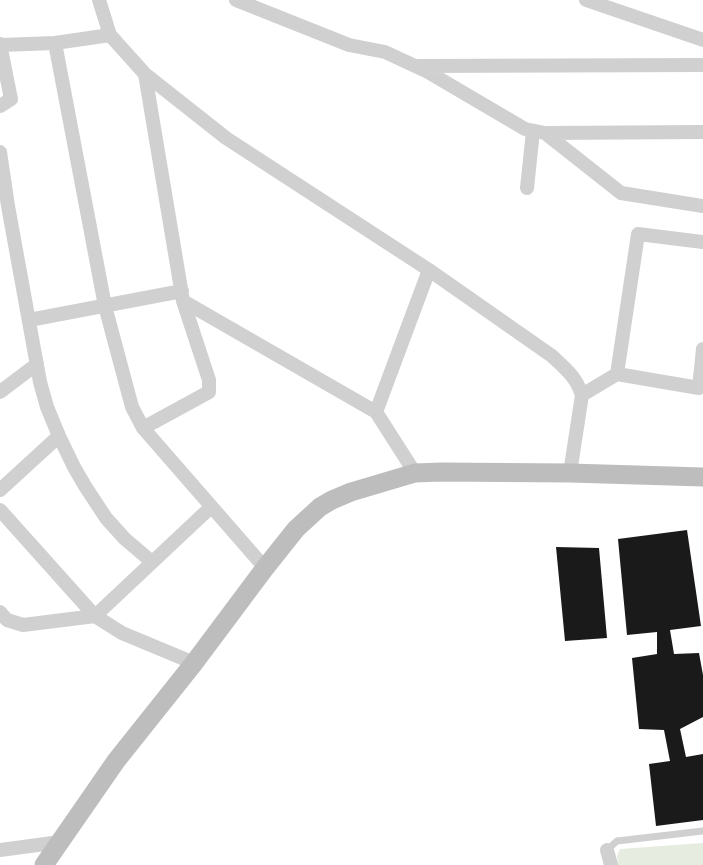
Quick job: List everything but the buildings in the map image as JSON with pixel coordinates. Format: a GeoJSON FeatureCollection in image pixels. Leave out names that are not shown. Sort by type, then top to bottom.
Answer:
{"type":"FeatureCollection","features":[{"type":"Feature","properties":{"kind":"street"},"geometry":{"type":"LineString","coordinates":[[99,0],[110,35],[145,74],[226,138],[429,270],[552,356],[578,383],[582,395],[570,473]]}},
{"type":"Feature","properties":{"kind":"street"},"geometry":{"type":"LineString","coordinates":[[236,0],[349,45],[385,52],[428,72],[525,129],[539,132],[703,132]]}},
{"type":"Feature","properties":{"kind":"street"},"geometry":{"type":"LineString","coordinates":[[586,0],[703,40]]}},
{"type":"Feature","properties":{"kind":"street"},"geometry":{"type":"LineString","coordinates":[[0,106],[10,99],[0,44],[55,43],[110,35]]}},
{"type":"Feature","properties":{"kind":"street"},"geometry":{"type":"LineString","coordinates":[[55,43],[105,306],[132,407],[143,428],[265,568]]}},
{"type":"Feature","properties":{"kind":"street"},"geometry":{"type":"LineString","coordinates":[[415,66],[703,65]]}},
{"type":"Feature","properties":{"kind":"street"},"geometry":{"type":"LineString","coordinates":[[143,428],[209,392],[209,380],[183,296],[145,74]]}},
{"type":"Feature","properties":{"kind":"street"},"geometry":{"type":"LineString","coordinates":[[527,188],[539,132]]}},
{"type":"Feature","properties":{"kind":"street"},"geometry":{"type":"LineString","coordinates":[[539,132],[620,193],[703,206]]}},
{"type":"Feature","properties":{"kind":"street"},"geometry":{"type":"LineString","coordinates":[[0,152],[4,207],[29,320],[36,364],[47,407],[74,467],[106,518],[125,539],[152,562]]}},
{"type":"Feature","properties":{"kind":"street"},"geometry":{"type":"LineString","coordinates":[[617,374],[638,234],[703,242]]}},
{"type":"Feature","properties":{"kind":"street"},"geometry":{"type":"LineString","coordinates":[[376,412],[429,270]]}},
{"type":"Feature","properties":{"kind":"street"},"geometry":{"type":"LineString","coordinates":[[29,320],[105,306],[183,296],[376,412],[415,474]]}},
{"type":"Feature","properties":{"kind":"street"},"geometry":{"type":"LineString","coordinates":[[582,395],[617,374],[699,388],[703,349]]}},
{"type":"Feature","properties":{"kind":"street"},"geometry":{"type":"LineString","coordinates":[[0,392],[36,364]]}},
{"type":"Feature","properties":{"kind":"street"},"geometry":{"type":"LineString","coordinates":[[0,490],[59,436]]}},
{"type":"Feature","properties":{"kind":"street"},"geometry":{"type":"LineString","coordinates":[[44,865],[116,761],[194,663],[265,568],[296,530],[320,507],[351,492],[415,474],[441,472],[570,473],[703,477]]}},
{"type":"Feature","properties":{"kind":"street"},"geometry":{"type":"LineString","coordinates":[[0,612],[8,620],[23,625],[95,616],[211,507]]}},
{"type":"Feature","properties":{"kind":"street"},"geometry":{"type":"LineString","coordinates":[[0,510],[95,616],[122,633],[194,663]]}},
{"type":"Feature","properties":{"kind":"street"},"geometry":{"type":"LineString","coordinates":[[0,850],[60,842]]}},
{"type":"Feature","properties":{"kind":"street"},"geometry":{"type":"LineString","coordinates":[[607,850],[611,865]]}},
{"type":"Feature","properties":{"kind":"lane"},"geometry":{"type":"LineString","coordinates":[[607,850],[617,841],[703,831]]}},
{"type":"Feature","properties":{"kind":"shaded area"},"geometry":{"type":"Polygon","coordinates":[[[703,843],[703,865],[618,865],[617,856],[620,849],[703,843]]]}}]}
